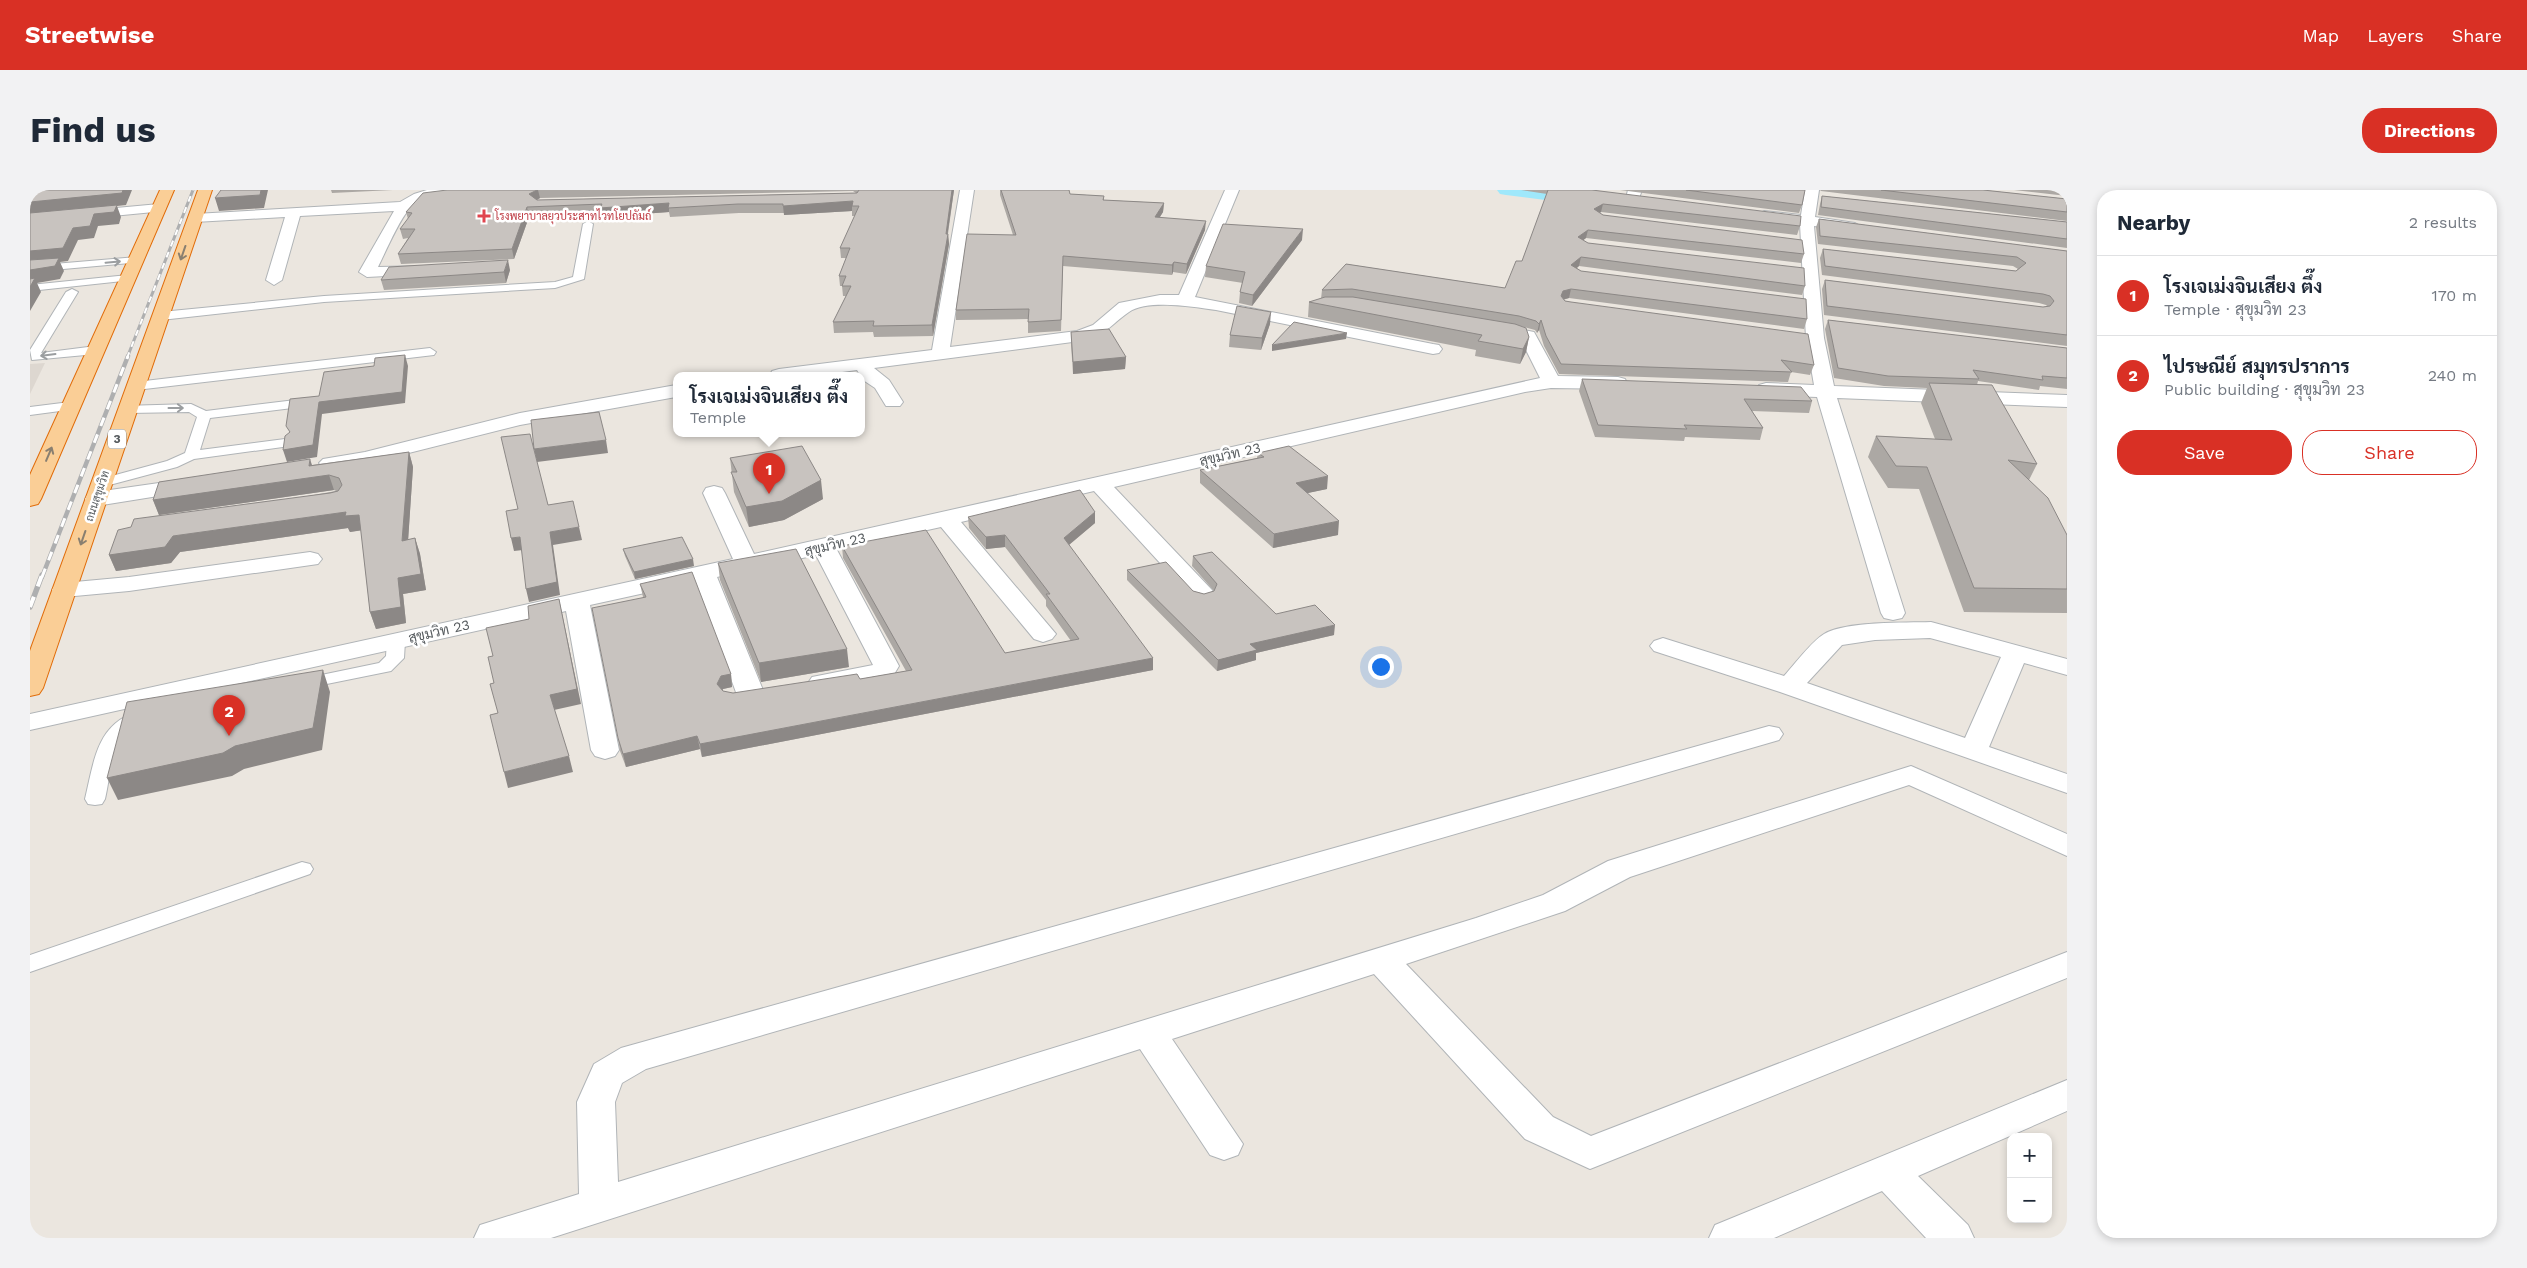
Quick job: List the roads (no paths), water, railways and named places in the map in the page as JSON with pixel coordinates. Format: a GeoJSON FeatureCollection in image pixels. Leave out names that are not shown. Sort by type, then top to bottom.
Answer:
{"type":"FeatureCollection","features":[{"type":"Feature","properties":{"kind":"highway"},"geometry":{"type":"LineString","coordinates":[[30,499],[167,190]]}},
{"type":"Feature","properties":{"kind":"highway","name":"ถนนสุขุมวิท"},"geometry":{"type":"LineString","coordinates":[[30,688],[205,190]]}},
{"type":"Feature","properties":{"kind":"street"},"geometry":{"type":"LineString","coordinates":[[358,287],[404,206],[413,196],[425,191],[473,190]]}},
{"type":"Feature","properties":{"kind":"street"},"geometry":{"type":"LineString","coordinates":[[940,354],[967,190]]}},
{"type":"Feature","properties":{"kind":"street"},"geometry":{"type":"LineString","coordinates":[[1184,300],[1232,190]]}},
{"type":"Feature","properties":{"kind":"street"},"geometry":{"type":"LineString","coordinates":[[1616,195],[1634,194],[1652,200]]}},
{"type":"Feature","properties":{"kind":"street"},"geometry":{"type":"LineString","coordinates":[[1815,195],[1807,222],[1814,321],[1826,391],[1893,613]]}},
{"type":"Feature","properties":{"kind":"street"},"geometry":{"type":"LineString","coordinates":[[195,218],[404,206]]}},
{"type":"Feature","properties":{"kind":"street"},"geometry":{"type":"LineString","coordinates":[[30,220],[159,208]]}},
{"type":"Feature","properties":{"kind":"street"},"geometry":{"type":"LineString","coordinates":[[274,280],[294,212]]}},
{"type":"Feature","properties":{"kind":"street"},"geometry":{"type":"LineString","coordinates":[[1749,213],[1874,230]]}},
{"type":"Feature","properties":{"kind":"street"},"geometry":{"type":"LineString","coordinates":[[1788,240],[1830,252]]}},
{"type":"Feature","properties":{"kind":"street"},"geometry":{"type":"LineString","coordinates":[[367,272],[435,269]]}},
{"type":"Feature","properties":{"kind":"street"},"geometry":{"type":"LineString","coordinates":[[1792,269],[1831,284]]}},
{"type":"Feature","properties":{"kind":"street"},"geometry":{"type":"LineString","coordinates":[[802,372],[1080,336],[1099,329],[1125,307],[1160,300],[1184,300],[1433,349]]}},
{"type":"Feature","properties":{"kind":"street"},"geometry":{"type":"LineString","coordinates":[[1794,301],[1814,321],[1833,323]]}},
{"type":"Feature","properties":{"kind":"street"},"geometry":{"type":"LineString","coordinates":[[1282,319],[1306,306]]}},
{"type":"Feature","properties":{"kind":"street"},"geometry":{"type":"LineString","coordinates":[[1795,335],[1814,321]]}},
{"type":"Feature","properties":{"kind":"street"},"geometry":{"type":"LineString","coordinates":[[1478,326],[1528,336],[1551,382]]}},
{"type":"Feature","properties":{"kind":"street"},"geometry":{"type":"LineString","coordinates":[[862,364],[870,376],[882,384],[893,402]]}},
{"type":"Feature","properties":{"kind":"street","name":"สุขุมวิท 23"},"geometry":{"type":"LineString","coordinates":[[30,722],[747,564],[1525,386],[1551,382],[1639,384]]}},
{"type":"Feature","properties":{"kind":"street"},"geometry":{"type":"LineString","coordinates":[[1747,388],[2067,401]]}},
{"type":"Feature","properties":{"kind":"street"},"geometry":{"type":"LineString","coordinates":[[316,466],[365,458],[520,419],[673,392]]}},
{"type":"Feature","properties":{"kind":"street"},"geometry":{"type":"LineString","coordinates":[[99,491],[146,501],[217,481]]}},
{"type":"Feature","properties":{"kind":"street"},"geometry":{"type":"LineString","coordinates":[[1099,484],[1203,595]]}},
{"type":"Feature","properties":{"kind":"street"},"geometry":{"type":"LineString","coordinates":[[714,493],[747,564]]}},
{"type":"Feature","properties":{"kind":"street"},"geometry":{"type":"LineString","coordinates":[[946,519],[1043,634]]}},
{"type":"Feature","properties":{"kind":"street"},"geometry":{"type":"LineString","coordinates":[[799,687],[877,673],[884,670],[886,666],[823,546]]}},
{"type":"Feature","properties":{"kind":"street"},"geometry":{"type":"LineString","coordinates":[[64,590],[129,584],[310,559]]}},
{"type":"Feature","properties":{"kind":"street"},"geometry":{"type":"LineString","coordinates":[[704,573],[752,694]]}},
{"type":"Feature","properties":{"kind":"street"},"geometry":{"type":"LineString","coordinates":[[577,601],[605,750]]}},
{"type":"Feature","properties":{"kind":"street"},"geometry":{"type":"LineString","coordinates":[[1789,686],[1833,640],[1844,636],[1875,632],[1931,630],[2016,652],[2067,668]]}},
{"type":"Feature","properties":{"kind":"street"},"geometry":{"type":"LineString","coordinates":[[1663,646],[1789,686],[2067,784]]}},
{"type":"Feature","properties":{"kind":"street"},"geometry":{"type":"LineString","coordinates":[[1977,743],[2016,652]]}},
{"type":"Feature","properties":{"kind":"street"},"geometry":{"type":"LineString","coordinates":[[599,1206],[596,1102],[607,1074],[634,1058],[1769,734]]}},
{"type":"Feature","properties":{"kind":"street"},"geometry":{"type":"LineString","coordinates":[[495,1238],[1381,960],[1554,903],[1619,869],[1911,775],[2067,846]]}},
{"type":"Feature","properties":{"kind":"street"},"geometry":{"type":"LineString","coordinates":[[1381,960],[1540,1128],[1590,1153],[2067,964]]}},
{"type":"Feature","properties":{"kind":"street"},"geometry":{"type":"LineString","coordinates":[[1148,1033],[1224,1144]]}},
{"type":"Feature","properties":{"kind":"street"},"geometry":{"type":"LineString","coordinates":[[1730,1238],[2067,1096]]}},
{"type":"Feature","properties":{"kind":"street"},"geometry":{"type":"LineString","coordinates":[[1888,1171],[1953,1238]]}},
{"type":"Feature","properties":{"kind":"lane"},"geometry":{"type":"LineString","coordinates":[[160,316],[324,299],[555,285],[571,282],[578,279],[588,224]]}},
{"type":"Feature","properties":{"kind":"lane"},"geometry":{"type":"LineString","coordinates":[[30,270],[136,260]]}},
{"type":"Feature","properties":{"kind":"lane"},"geometry":{"type":"LineString","coordinates":[[84,264],[34,354],[36,357],[96,350]]}},
{"type":"Feature","properties":{"kind":"lane"},"geometry":{"type":"LineString","coordinates":[[30,288],[72,288],[126,283]]}},
{"type":"Feature","properties":{"kind":"lane"},"geometry":{"type":"LineString","coordinates":[[30,296],[72,288]]}},
{"type":"Feature","properties":{"kind":"lane"},"geometry":{"type":"LineString","coordinates":[[136,386],[430,352]]}},
{"type":"Feature","properties":{"kind":"lane"},"geometry":{"type":"LineString","coordinates":[[128,410],[191,408],[204,415],[312,402]]}},
{"type":"Feature","properties":{"kind":"lane"},"geometry":{"type":"LineString","coordinates":[[30,411],[70,406]]}},
{"type":"Feature","properties":{"kind":"lane"},"geometry":{"type":"LineString","coordinates":[[191,455],[204,415]]}},
{"type":"Feature","properties":{"kind":"lane"},"geometry":{"type":"LineString","coordinates":[[99,491],[191,455],[285,443]]}},
{"type":"Feature","properties":{"kind":"lane"},"geometry":{"type":"LineString","coordinates":[[287,687],[385,667],[395,658],[396,641]]}},
{"type":"Feature","properties":{"kind":"lane"},"geometry":{"type":"LineString","coordinates":[[95,799],[111,737],[131,718],[160,712]]}},
{"type":"Feature","properties":{"kind":"lane"},"geometry":{"type":"LineString","coordinates":[[30,964],[302,869]]}},
{"type":"Feature","properties":{"kind":"waterway"},"geometry":{"type":"LineString","coordinates":[[1506,190],[1592,201]]}},
{"type":"Feature","properties":{"kind":"railway"},"geometry":{"type":"LineString","coordinates":[[127,358],[193,190]]}},
{"type":"Feature","properties":{"kind":"railway"},"geometry":{"type":"LineString","coordinates":[[42,577],[128,356]]}},
{"type":"Feature","properties":{"kind":"railway"},"geometry":{"type":"LineString","coordinates":[[30,607],[42,575]]}},
{"type":"Feature","properties":{"kind":"place","name":"โรงพยาบาลยุวประสาทไวทโยปถัมถ์"},"geometry":{"type":"Point","coordinates":[484,216]}},
{"type":"Feature","properties":{"kind":"place","name":"โรงเจเม่งจินเสียง ตึ๊ง"},"geometry":{"type":"Point","coordinates":[769,494]}},
{"type":"Feature","properties":{"kind":"place","name":"ไปรษณีย์ สมุทรปราการ"},"geometry":{"type":"Point","coordinates":[229,736]}}]}
